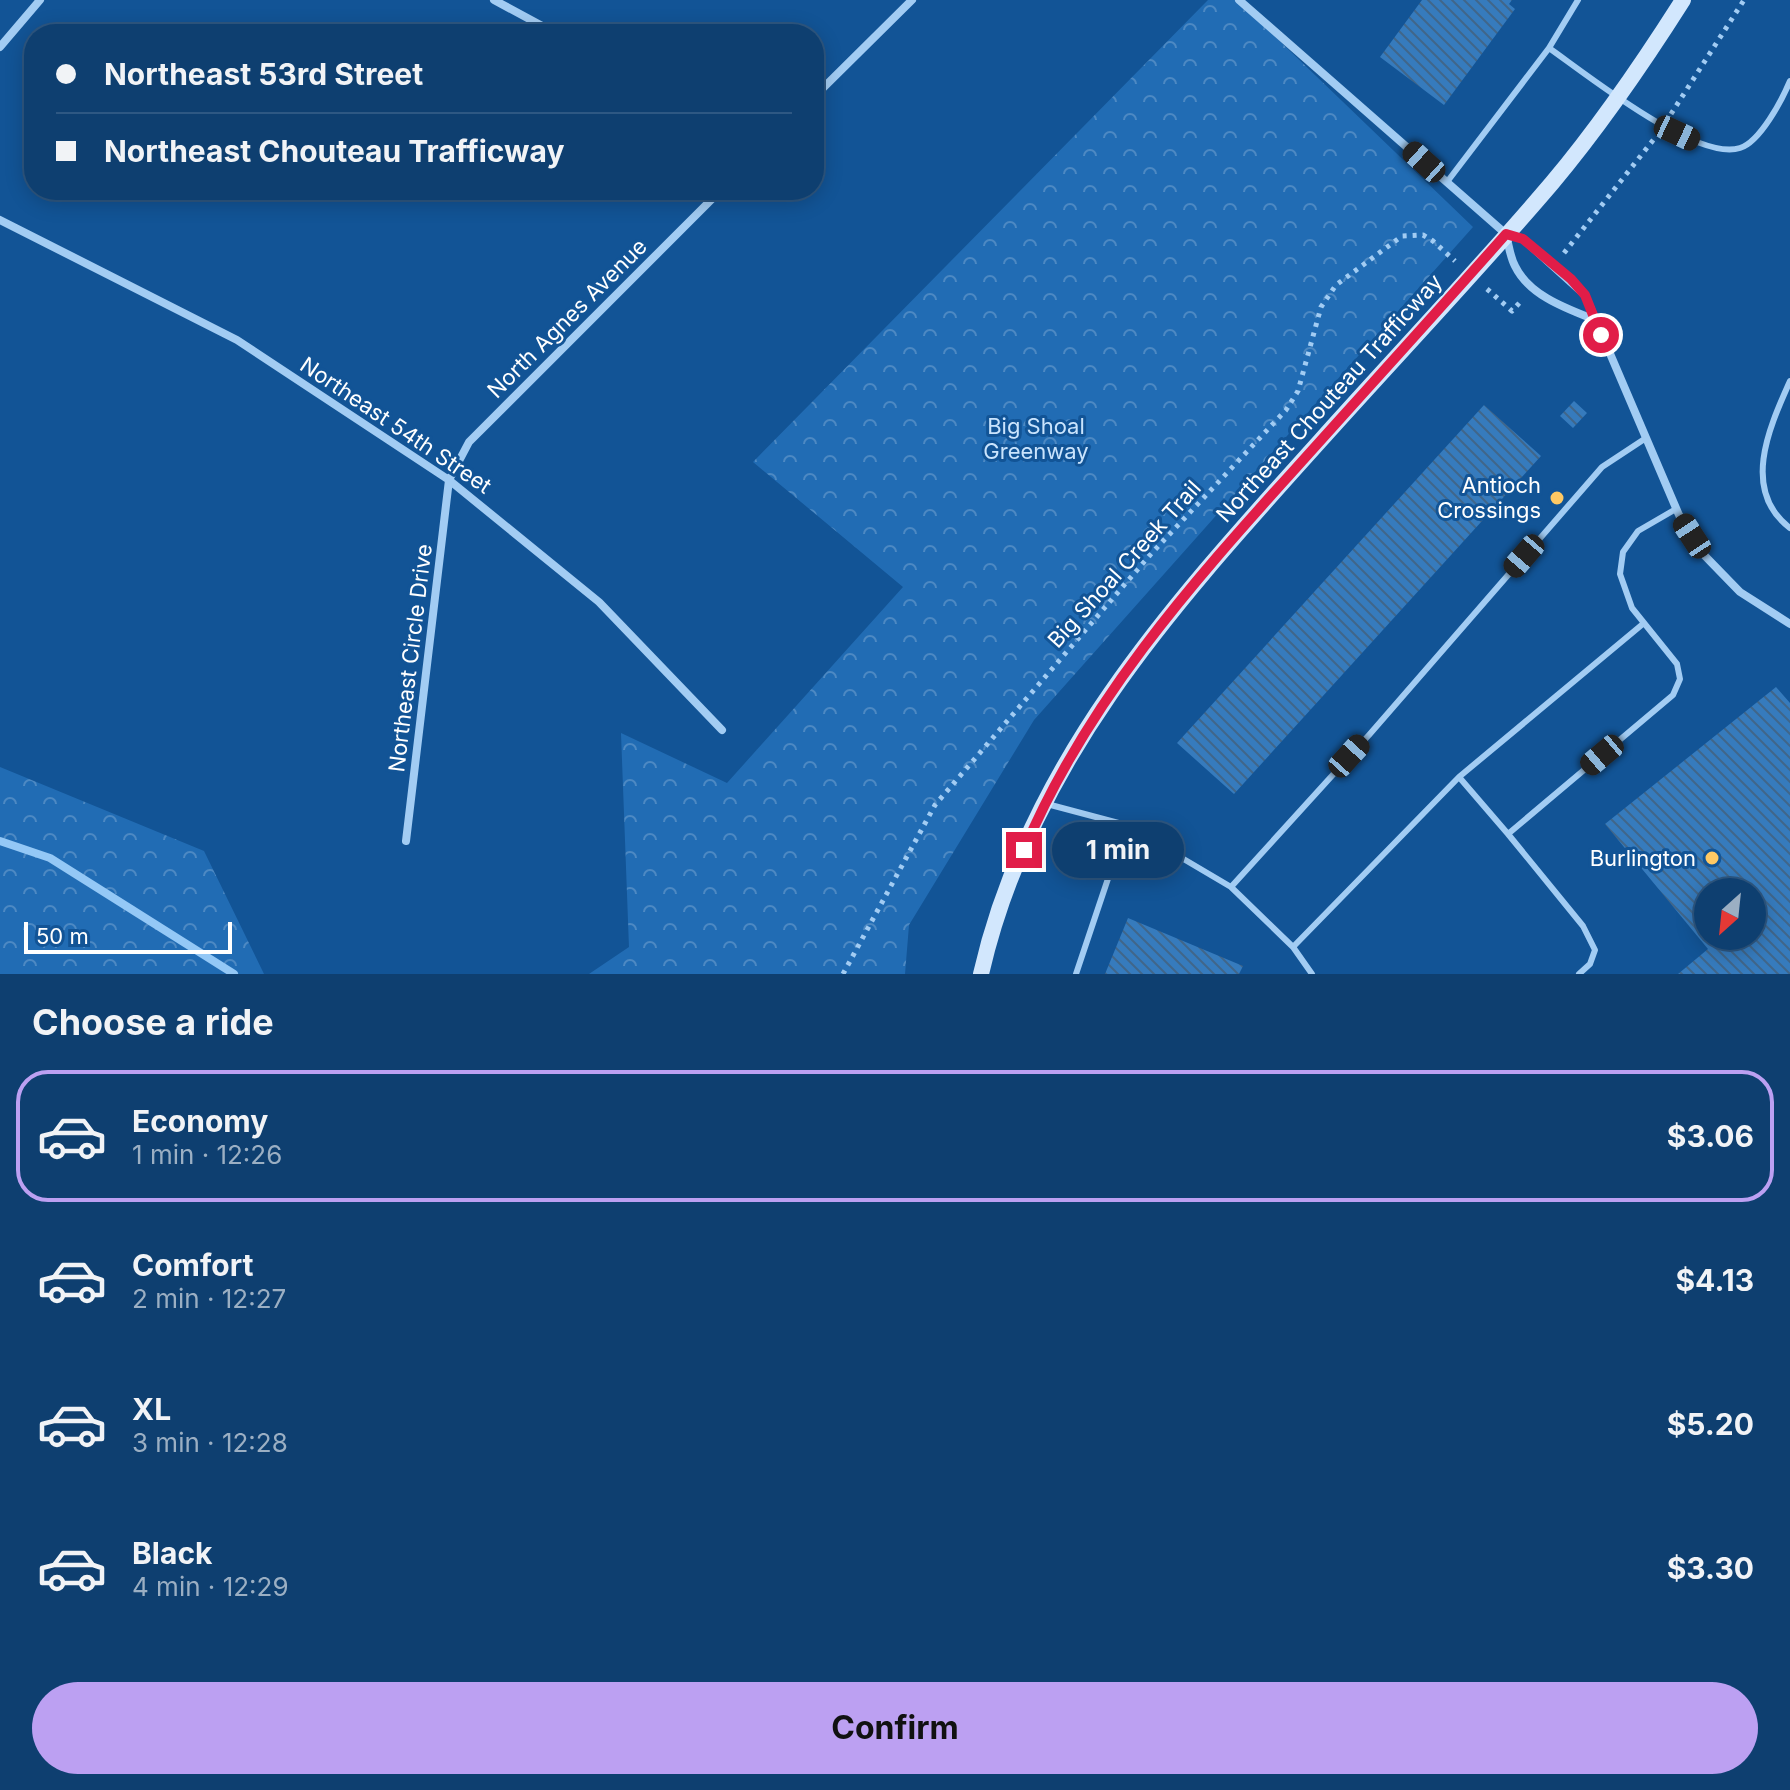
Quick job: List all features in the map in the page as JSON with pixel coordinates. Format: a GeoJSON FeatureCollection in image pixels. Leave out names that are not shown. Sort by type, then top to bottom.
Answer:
{"type":"FeatureCollection","features":[{"type":"Feature","properties":{"kind":"main road","name":"Northeast Chouteau Trafficway"},"geometry":{"type":"LineString","coordinates":[[981,974],[1015,871],[1044,803],[1105,698],[1146,641],[1236,535],[1553,181],[1683,0]]}},
{"type":"Feature","properties":{"kind":"street"},"geometry":{"type":"LineString","coordinates":[[0,47],[40,0]]}},
{"type":"Feature","properties":{"kind":"street"},"geometry":{"type":"LineString","coordinates":[[494,0],[538,24]]}},
{"type":"Feature","properties":{"kind":"street"},"geometry":{"type":"LineString","coordinates":[[824,87],[912,0]]}},
{"type":"Feature","properties":{"kind":"street"},"geometry":{"type":"LineString","coordinates":[[1239,0],[1506,234],[1523,239],[1571,279],[1585,295],[1676,509],[1705,556],[1740,592],[1790,624]]}},
{"type":"Feature","properties":{"kind":"street","name":"North Agnes Avenue"},"geometry":{"type":"LineString","coordinates":[[449,480],[469,442],[711,200]]}},
{"type":"Feature","properties":{"kind":"street","name":"Northeast 54th Street"},"geometry":{"type":"LineString","coordinates":[[0,220],[237,340],[449,480],[599,602],[722,730]]}},
{"type":"Feature","properties":{"kind":"street"},"geometry":{"type":"LineString","coordinates":[[1506,234],[1515,267],[1533,288],[1563,307],[1593,319]]}},
{"type":"Feature","properties":{"kind":"street","name":"Northeast Circle Drive"},"geometry":{"type":"LineString","coordinates":[[406,841],[449,480]]}},
{"type":"Feature","properties":{"kind":"lane"},"geometry":{"type":"LineString","coordinates":[[1447,182],[1549,48],[1578,0]]}},
{"type":"Feature","properties":{"kind":"lane"},"geometry":{"type":"LineString","coordinates":[[1549,48],[1617,96],[1677,133],[1710,148],[1739,149],[1755,140],[1790,81]]}},
{"type":"Feature","properties":{"kind":"lane"},"geometry":{"type":"LineString","coordinates":[[1790,381],[1773,420],[1761,475],[1773,511],[1790,528]]}},
{"type":"Feature","properties":{"kind":"lane"},"geometry":{"type":"LineString","coordinates":[[1231,887],[1369,735],[1602,467],[1646,438]]}},
{"type":"Feature","properties":{"kind":"lane"},"geometry":{"type":"LineString","coordinates":[[1508,834],[1673,695],[1680,679],[1677,664],[1632,608],[1620,574],[1623,552],[1638,531],[1676,509]]}},
{"type":"Feature","properties":{"kind":"lane"},"geometry":{"type":"LineString","coordinates":[[1293,947],[1459,777],[1644,623]]}},
{"type":"Feature","properties":{"kind":"lane"},"geometry":{"type":"LineString","coordinates":[[1459,777],[1583,926],[1595,950],[1590,964],[1579,974]]}},
{"type":"Feature","properties":{"kind":"lane"},"geometry":{"type":"LineString","coordinates":[[1044,803],[1126,825],[1231,887],[1293,947],[1310,973]]}},
{"type":"Feature","properties":{"kind":"lane"},"geometry":{"type":"LineString","coordinates":[[1076,974],[1126,825]]}},
{"type":"Feature","properties":{"kind":"path"},"geometry":{"type":"LineString","coordinates":[[1681,99],[1744,0]]}},
{"type":"Feature","properties":{"kind":"path"},"geometry":{"type":"LineString","coordinates":[[1563,253],[1649,147]]}},
{"type":"Feature","properties":{"kind":"path","name":"Big Shoal Creek Trail"},"geometry":{"type":"LineString","coordinates":[[843,974],[935,805],[1150,555],[1286,410],[1298,391],[1321,307],[1336,285],[1402,236],[1423,235],[1451,257]]}},
{"type":"Feature","properties":{"kind":"path"},"geometry":{"type":"LineString","coordinates":[[1500,300],[1512,311],[1523,299]]}},
{"type":"Feature","properties":{"kind":"green space","name":"Big Shoal Greenway"},"geometry":{"type":"Polygon","coordinates":[[[1208,0],[1237,0],[1473,227],[1034,720],[909,925],[905,974],[589,974],[629,947],[621,733],[727,783],[903,587],[753,462],[1208,0]]]}},
{"type":"Feature","properties":{"kind":"green space"},"geometry":{"type":"Polygon","coordinates":[[[0,767],[204,851],[264,974],[0,974],[0,767]]]}},
{"type":"Feature","properties":{"kind":"building"},"geometry":{"type":"Polygon","coordinates":[[[1422,0],[1512,0],[1509,4],[1515,9],[1444,105],[1380,57],[1422,0]]]}},
{"type":"Feature","properties":{"kind":"building"},"geometry":{"type":"Polygon","coordinates":[[[1574,401],[1587,413],[1573,428],[1560,416],[1574,401]]]}},
{"type":"Feature","properties":{"kind":"building"},"geometry":{"type":"Polygon","coordinates":[[[1484,405],[1541,456],[1234,794],[1177,743],[1484,405]]]}},
{"type":"Feature","properties":{"kind":"building","name":"Burlington"},"geometry":{"type":"Polygon","coordinates":[[[1776,687],[1790,703],[1790,974],[1678,974],[1707,950],[1766,950],[1766,878],[1694,878],[1694,932],[1605,824],[1776,687]]]}},
{"type":"Feature","properties":{"kind":"building"},"geometry":{"type":"Polygon","coordinates":[[[1128,918],[1243,966],[1239,974],[1105,974],[1128,918]]]}},
{"type":"Feature","properties":{"kind":"waterway"},"geometry":{"type":"LineString","coordinates":[[0,841],[50,858],[234,974]]}},
{"type":"Feature","properties":{"kind":"place","name":"Antioch Crossings"},"geometry":{"type":"Point","coordinates":[1557,498]}},
{"type":"Feature","properties":{"kind":"place","name":"Burlington"},"geometry":{"type":"Point","coordinates":[1712,858]}},
{"type":"Feature","properties":{"kind":"route"},"geometry":{"type":"LineString","coordinates":[[1024,850],[1041,808],[1072,753],[1105,698],[1146,641],[1236,535],[1506,234],[1523,239],[1571,279],[1585,295],[1601,335]]}}]}
